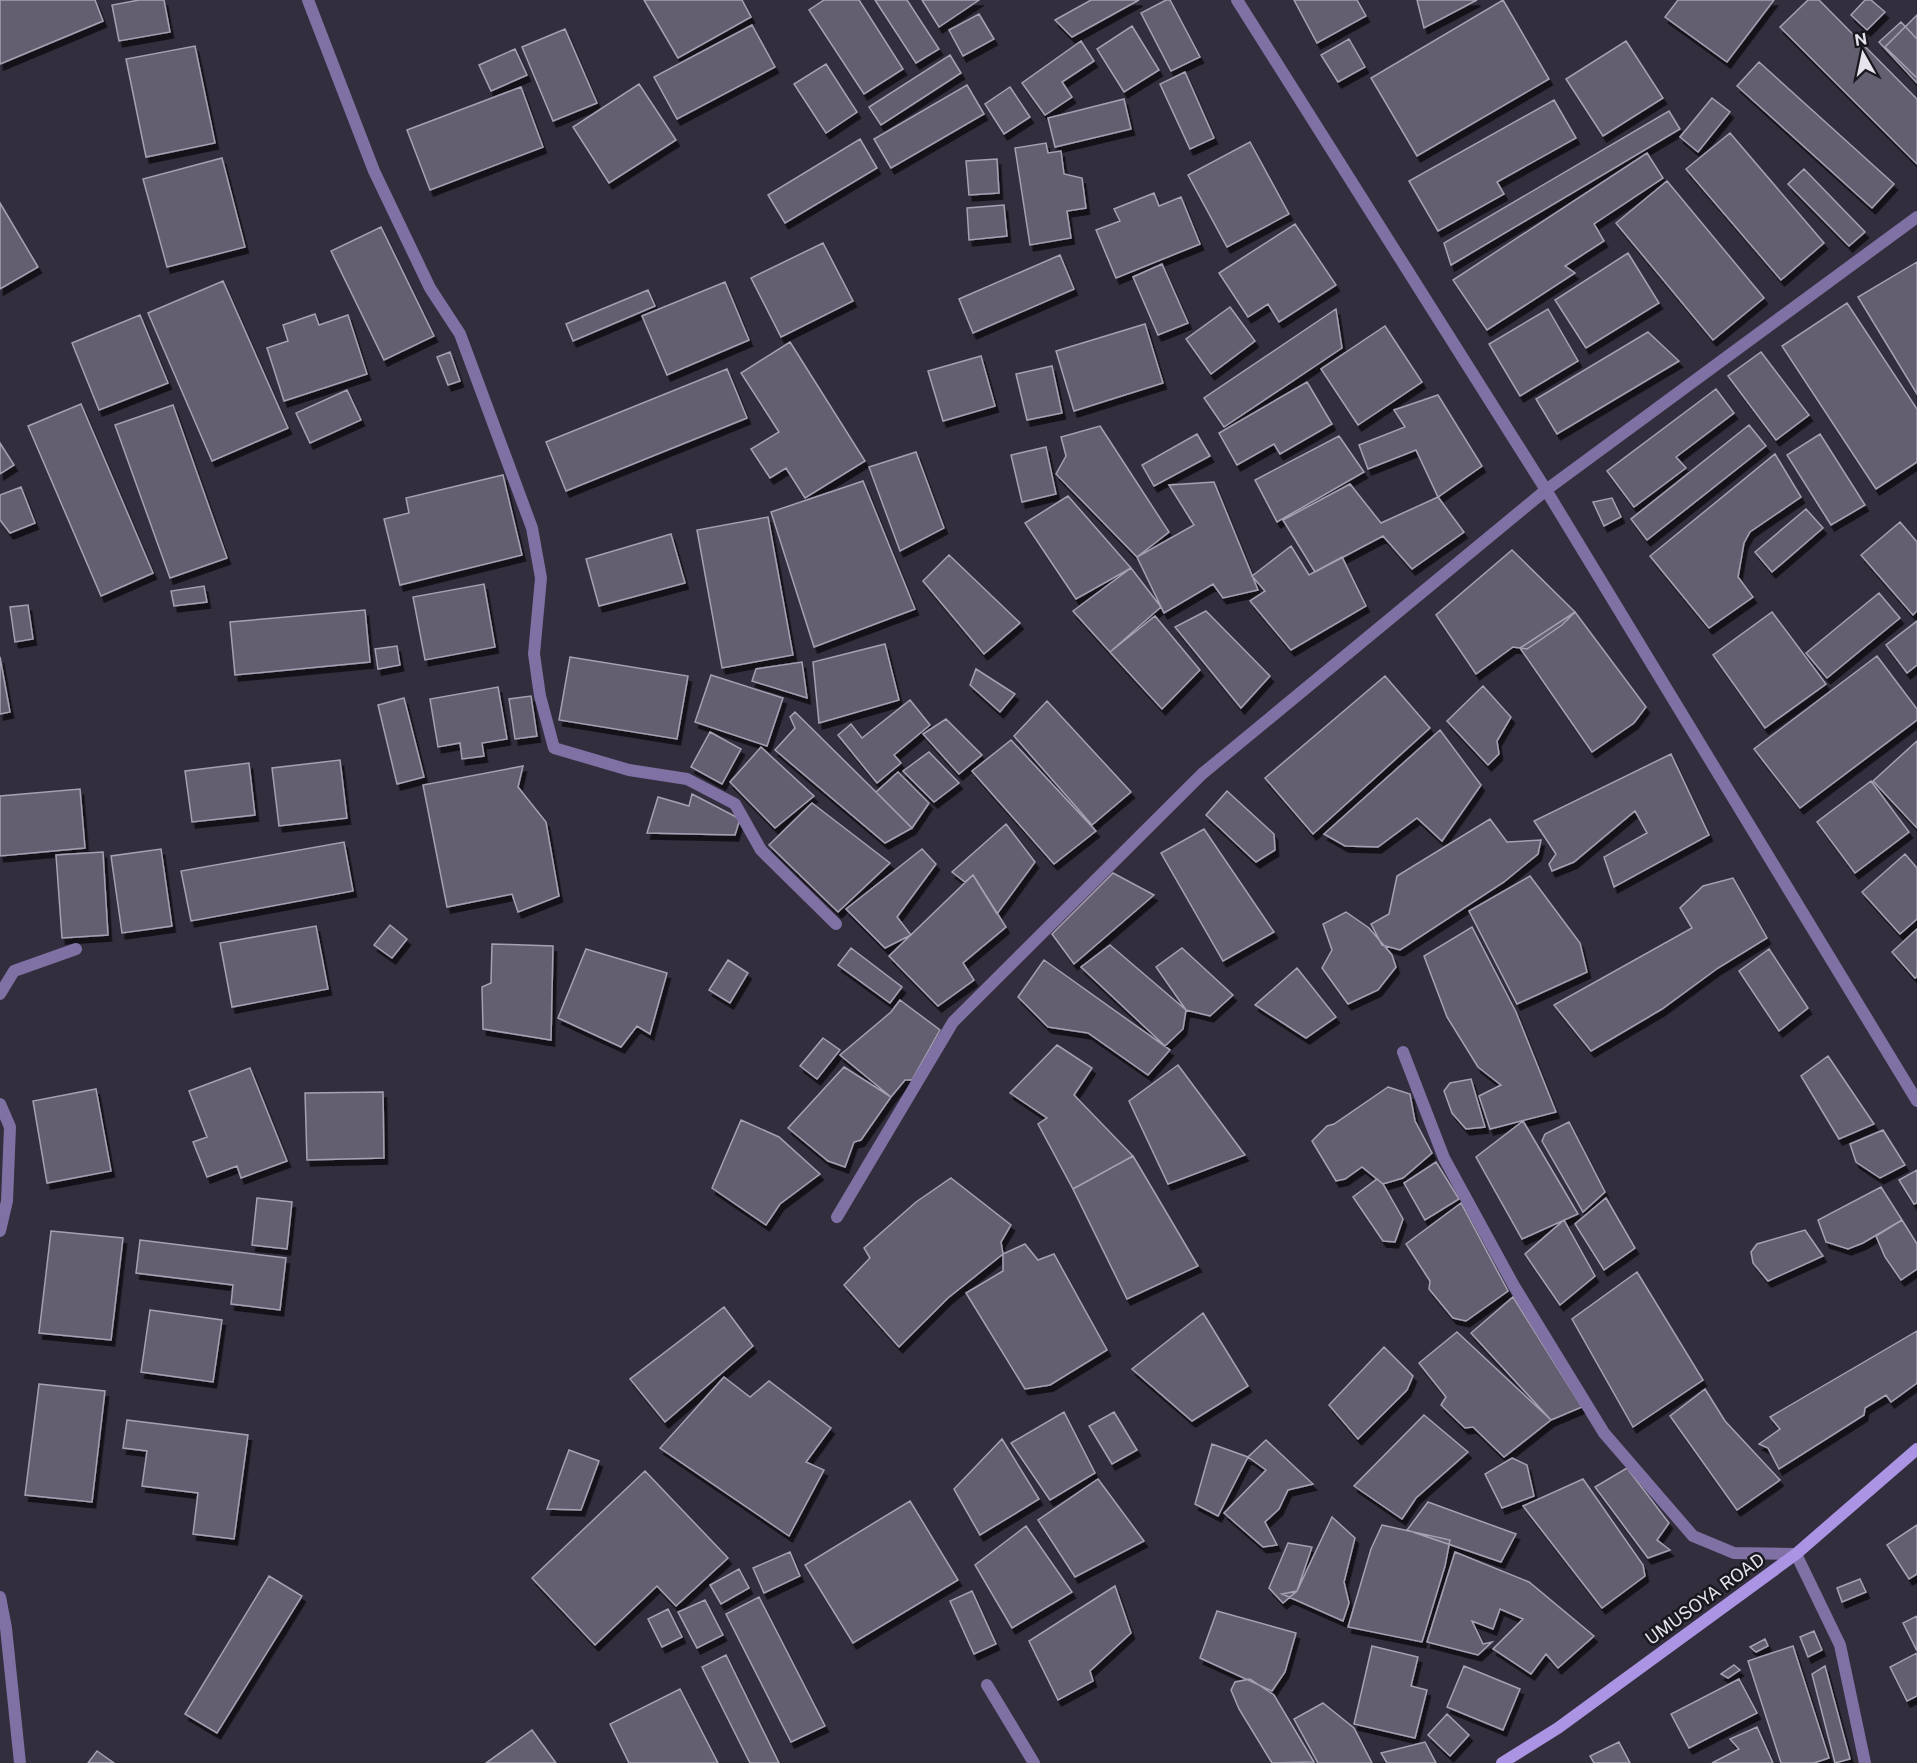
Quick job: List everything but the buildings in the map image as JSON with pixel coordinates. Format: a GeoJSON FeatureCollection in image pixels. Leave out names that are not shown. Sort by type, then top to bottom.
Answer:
{"type":"FeatureCollection","features":[{"type":"Feature","properties":{"kind":"main road","name":"UMUSOYA ROAD"},"geometry":{"type":"LineString","coordinates":[[1503,1763],[1558,1728],[1796,1554],[1917,1449]]}},
{"type":"Feature","properties":{"kind":"street"},"geometry":{"type":"LineString","coordinates":[[308,0],[374,171],[430,288],[460,334],[532,528],[541,579],[534,654],[540,696],[554,748],[629,770],[687,779],[735,804],[761,850],[836,924]]}},
{"type":"Feature","properties":{"kind":"street"},"geometry":{"type":"LineString","coordinates":[[1237,0],[1546,490],[1917,1101]]}},
{"type":"Feature","properties":{"kind":"street"},"geometry":{"type":"LineString","coordinates":[[837,1217],[953,1022],[1202,774],[1546,490],[1917,217]]}},
{"type":"Feature","properties":{"kind":"street"},"geometry":{"type":"LineString","coordinates":[[0,994],[14,971],[76,949]]}},
{"type":"Feature","properties":{"kind":"street"},"geometry":{"type":"LineString","coordinates":[[1403,1052],[1444,1158],[1514,1286],[1605,1434],[1693,1536],[1734,1553],[1796,1554],[1840,1645],[1865,1763]]}},
{"type":"Feature","properties":{"kind":"street"},"geometry":{"type":"LineString","coordinates":[[0,1104],[10,1127],[7,1201],[0,1231]]}},
{"type":"Feature","properties":{"kind":"street"},"geometry":{"type":"LineString","coordinates":[[0,1598],[9,1652],[20,1763]]}},
{"type":"Feature","properties":{"kind":"street"},"geometry":{"type":"LineString","coordinates":[[987,1685],[1034,1763]]}}]}
